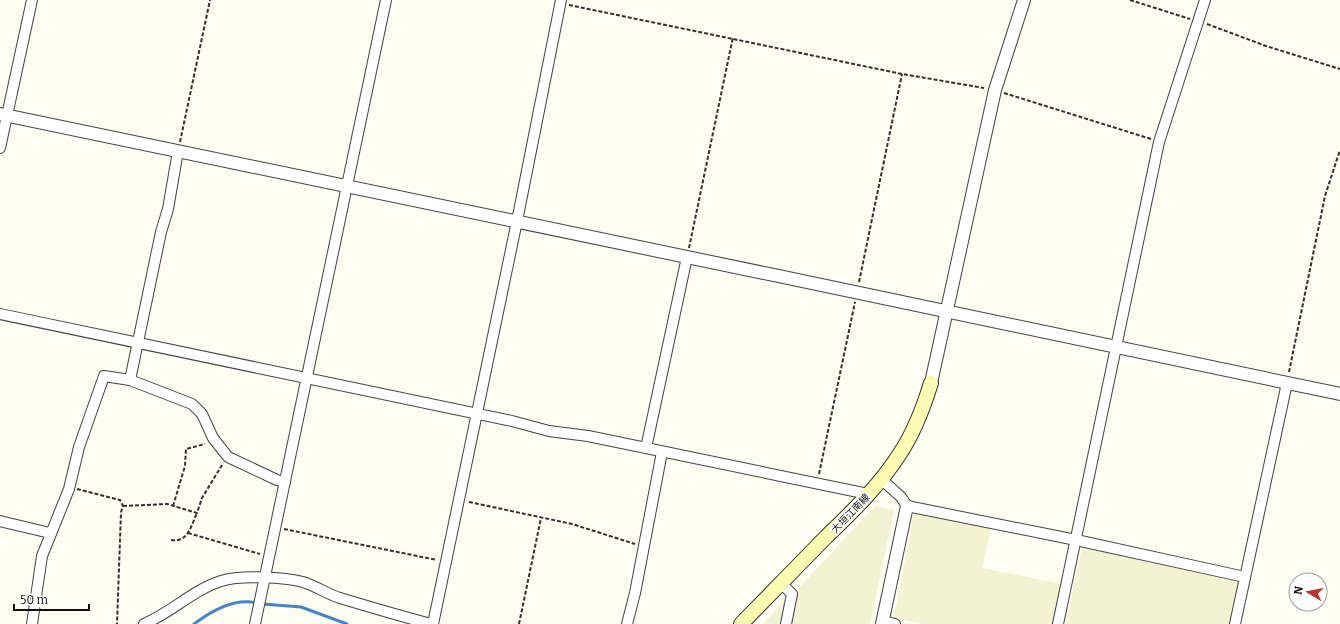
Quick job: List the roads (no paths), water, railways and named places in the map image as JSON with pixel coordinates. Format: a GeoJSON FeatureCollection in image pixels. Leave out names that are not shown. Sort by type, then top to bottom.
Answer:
{"type":"FeatureCollection","features":[{"type":"Feature","properties":{"kind":"main road","name":"大垣江南線"},"geometry":{"type":"LineString","coordinates":[[741,624],[881,479],[899,455],[912,434],[921,414],[931,384]]}},
{"type":"Feature","properties":{"kind":"street"},"geometry":{"type":"LineString","coordinates":[[0,148],[3,115],[32,0]]}},
{"type":"Feature","properties":{"kind":"street"},"geometry":{"type":"LineString","coordinates":[[255,624],[386,0]]}},
{"type":"Feature","properties":{"kind":"street"},"geometry":{"type":"LineString","coordinates":[[931,384],[948,313],[995,90],[1024,0]]}},
{"type":"Feature","properties":{"kind":"street"},"geometry":{"type":"LineString","coordinates":[[1058,624],[1159,142],[1205,0]]}},
{"type":"Feature","properties":{"kind":"street"},"geometry":{"type":"LineString","coordinates":[[144,624],[162,617],[204,588],[223,580],[250,578],[288,579],[304,582],[337,597],[432,624],[460,499],[560,1]]}},
{"type":"Feature","properties":{"kind":"street"},"geometry":{"type":"LineString","coordinates":[[3,115],[517,221],[948,313],[1117,346],[1340,394]]}},
{"type":"Feature","properties":{"kind":"street"},"geometry":{"type":"LineString","coordinates":[[130,380],[161,232],[168,210],[178,151]]}},
{"type":"Feature","properties":{"kind":"street"},"geometry":{"type":"LineString","coordinates":[[646,448],[687,257]]}},
{"type":"Feature","properties":{"kind":"street"},"geometry":{"type":"LineString","coordinates":[[0,314],[477,414],[549,431],[588,436],[868,494]]}},
{"type":"Feature","properties":{"kind":"street"},"geometry":{"type":"LineString","coordinates":[[32,624],[42,556],[69,489],[79,447],[104,376],[130,380],[192,404],[202,414],[208,430],[228,457],[277,480],[285,482]]}},
{"type":"Feature","properties":{"kind":"street"},"geometry":{"type":"LineString","coordinates":[[1235,624],[1287,383]]}},
{"type":"Feature","properties":{"kind":"street"},"geometry":{"type":"LineString","coordinates":[[627,624],[662,452]]}},
{"type":"Feature","properties":{"kind":"street"},"geometry":{"type":"LineString","coordinates":[[881,479],[901,497],[907,506],[887,623]]}},
{"type":"Feature","properties":{"kind":"street"},"geometry":{"type":"LineString","coordinates":[[907,506],[1076,540],[1245,577]]}},
{"type":"Feature","properties":{"kind":"street"},"geometry":{"type":"LineString","coordinates":[[0,521],[50,533]]}},
{"type":"Feature","properties":{"kind":"street"},"geometry":{"type":"LineString","coordinates":[[781,583],[792,594],[786,624]]}},
{"type":"Feature","properties":{"kind":"waterway"},"geometry":{"type":"LineString","coordinates":[[194,624],[223,606],[240,602],[257,603]]}},
{"type":"Feature","properties":{"kind":"waterway"},"geometry":{"type":"LineString","coordinates":[[263,604],[301,607],[347,624]]}}]}
